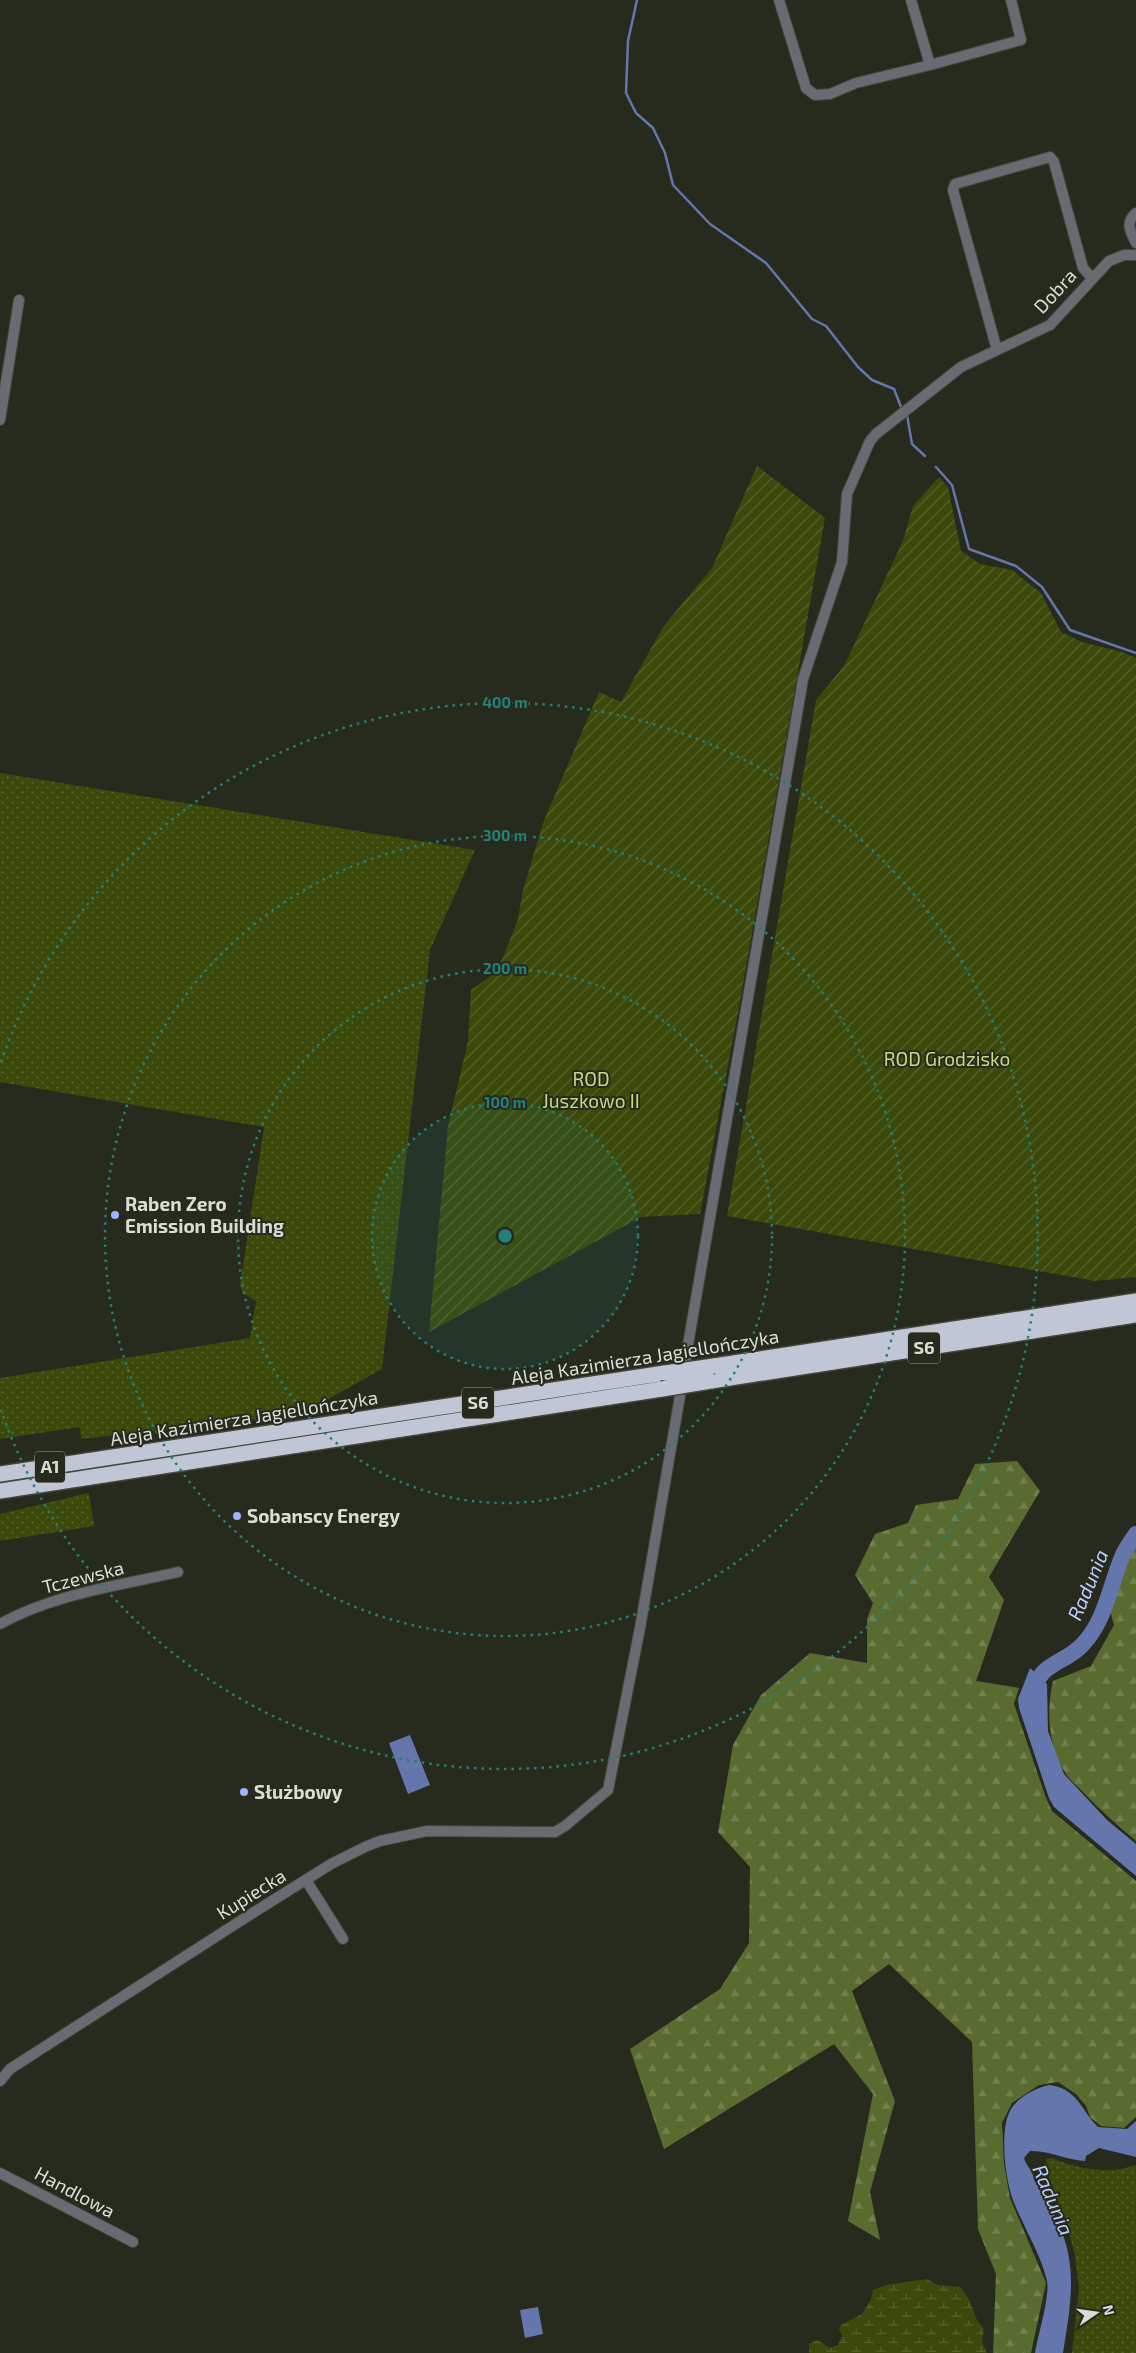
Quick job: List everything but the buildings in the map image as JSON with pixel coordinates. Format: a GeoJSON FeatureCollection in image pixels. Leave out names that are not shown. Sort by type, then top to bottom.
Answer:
{"type":"FeatureCollection","features":[{"type":"Feature","properties":{"kind":"highway","name":"Aleja Kazimierza Jagiellończyka"},"geometry":{"type":"LineString","coordinates":[[102,1475],[662,1389],[713,1374],[1136,1301]]}},
{"type":"Feature","properties":{"kind":"highway","name":"Aleja Kazimierza Jagiellończyka"},"geometry":{"type":"LineString","coordinates":[[100,1460],[665,1373],[713,1374],[1136,1315]]}},
{"type":"Feature","properties":{"kind":"highway","name":"A1"},"geometry":{"type":"LineString","coordinates":[[0,1474],[100,1460]]}},
{"type":"Feature","properties":{"kind":"highway","name":"A1"},"geometry":{"type":"LineString","coordinates":[[0,1491],[102,1475]]}},
{"type":"Feature","properties":{"kind":"street"},"geometry":{"type":"LineString","coordinates":[[779,0],[806,88],[815,95],[830,94],[856,83],[1021,40],[1011,0]]}},
{"type":"Feature","properties":{"kind":"street"},"geometry":{"type":"LineString","coordinates":[[911,0],[930,65]]}},
{"type":"Feature","properties":{"kind":"street"},"geometry":{"type":"LineString","coordinates":[[996,350],[953,190],[955,184],[1050,157],[1054,162],[1083,268],[1092,278]]}},
{"type":"Feature","properties":{"kind":"street"},"geometry":{"type":"LineString","coordinates":[[1136,213],[1131,217],[1129,225],[1136,243]]}},
{"type":"Feature","properties":{"kind":"street","name":"Dobra"},"geometry":{"type":"LineString","coordinates":[[685,1362],[803,679],[842,562],[847,494],[870,441],[880,430],[961,367],[1050,325],[1060,317],[1092,278],[1114,258],[1136,254]]}},
{"type":"Feature","properties":{"kind":"street"},"geometry":{"type":"LineString","coordinates":[[0,420],[19,300]]}},
{"type":"Feature","properties":{"kind":"street","name":"Kupiecka"},"geometry":{"type":"LineString","coordinates":[[0,2081],[10,2068],[306,1880],[365,1847],[408,1834],[427,1831],[555,1832],[565,1826],[608,1790],[640,1628],[680,1396]]}},
{"type":"Feature","properties":{"kind":"street","name":"Tczewska"},"geometry":{"type":"LineString","coordinates":[[0,1624],[24,1611],[48,1602],[178,1572]]}},
{"type":"Feature","properties":{"kind":"street"},"geometry":{"type":"LineString","coordinates":[[306,1880],[343,1939]]}},
{"type":"Feature","properties":{"kind":"street","name":"Handlowa"},"geometry":{"type":"LineString","coordinates":[[0,2172],[133,2242]]}},
{"type":"Feature","properties":{"kind":"green space","name":"ROD Juszkowo II"},"geometry":{"type":"Polygon","coordinates":[[[757,466],[825,518],[739,1007],[700,1214],[641,1217],[429,1332],[448,1126],[468,1041],[471,990],[496,972],[504,955],[518,919],[523,890],[543,823],[599,692],[621,702],[663,627],[712,568],[757,466]]]}},
{"type":"Feature","properties":{"kind":"green space","name":"ROD Grodzisko"},"geometry":{"type":"Polygon","coordinates":[[[939,477],[948,487],[961,551],[980,564],[1012,570],[1041,593],[1061,632],[1082,642],[1122,652],[1136,658],[1136,1277],[1095,1281],[727,1216],[816,700],[844,666],[903,541],[913,506],[939,477]]]}},
{"type":"Feature","properties":{"kind":"green space"},"geometry":{"type":"Polygon","coordinates":[[[0,773],[475,850],[430,950],[382,1369],[300,1415],[81,1439],[80,1427],[0,1439],[0,1378],[250,1338],[256,1301],[243,1293],[240,1286],[264,1127],[0,1082],[0,773]]]}},
{"type":"Feature","properties":{"kind":"green space"},"geometry":{"type":"Polygon","coordinates":[[[1017,1461],[1040,1491],[989,1577],[1004,1600],[976,1681],[1019,1688],[1014,1704],[1052,1811],[1136,1881],[1136,2117],[1124,2128],[1101,2126],[1090,2117],[1086,2106],[1076,2094],[1058,2082],[1039,2085],[1012,2103],[1002,2123],[1004,2164],[1010,2198],[1046,2283],[1031,2353],[993,2353],[996,2274],[978,2229],[972,2042],[889,1964],[852,1991],[895,2101],[870,2192],[880,2240],[848,2221],[873,2094],[834,2044],[664,2149],[630,2049],[720,1989],[749,1943],[750,1867],[718,1832],[733,1745],[761,1695],[810,1653],[867,1663],[867,1619],[873,1603],[855,1575],[875,1534],[908,1523],[916,1505],[958,1499],[975,1464],[1017,1461]]]}},
{"type":"Feature","properties":{"kind":"green space"},"geometry":{"type":"Polygon","coordinates":[[[89,1493],[94,1526],[0,1541],[0,1514],[89,1493]]]}},
{"type":"Feature","properties":{"kind":"green space"},"geometry":{"type":"Polygon","coordinates":[[[1136,1534],[1136,1841],[1102,1811],[1066,1774],[1055,1752],[1049,1716],[1053,1681],[1091,1666],[1114,1625],[1107,1600],[1123,1555],[1136,1534]]]}},
{"type":"Feature","properties":{"kind":"green space"},"geometry":{"type":"Polygon","coordinates":[[[1052,2158],[1083,2168],[1105,2170],[1116,2170],[1136,2165],[1136,2353],[1072,2353],[1079,2288],[1075,2256],[1068,2228],[1046,2168],[1046,2159],[1052,2158]]]}},
{"type":"Feature","properties":{"kind":"green space"},"geometry":{"type":"Polygon","coordinates":[[[927,2279],[938,2285],[960,2287],[969,2299],[977,2320],[984,2329],[982,2342],[987,2353],[809,2353],[809,2344],[817,2340],[830,2348],[838,2345],[842,2336],[839,2329],[841,2325],[862,2314],[871,2300],[873,2290],[886,2285],[927,2279]]]}},
{"type":"Feature","properties":{"kind":"water"},"geometry":{"type":"Polygon","coordinates":[[[1030,1668],[1047,1684],[1048,1731],[1064,1774],[1107,1820],[1136,1844],[1136,1876],[1054,1807],[1049,1798],[1019,1708],[1018,1699],[1030,1668]]]}},
{"type":"Feature","properties":{"kind":"water"},"geometry":{"type":"Polygon","coordinates":[[[410,1735],[430,1785],[408,1794],[389,1743],[410,1735]]]}},
{"type":"Feature","properties":{"kind":"water"},"geometry":{"type":"Polygon","coordinates":[[[1049,2085],[1066,2090],[1072,2095],[1098,2127],[1127,2129],[1136,2121],[1136,2157],[1099,2148],[1086,2156],[1085,2161],[1037,2151],[1030,2151],[1024,2158],[1034,2180],[1051,2208],[1064,2238],[1068,2252],[1071,2281],[1068,2324],[1063,2353],[1035,2353],[1045,2306],[1047,2281],[1041,2261],[1010,2191],[1004,2154],[1004,2141],[1007,2118],[1014,2105],[1028,2094],[1049,2085]]]}},
{"type":"Feature","properties":{"kind":"water"},"geometry":{"type":"Polygon","coordinates":[[[538,2307],[543,2334],[525,2338],[520,2310],[538,2307]]]}},
{"type":"Feature","properties":{"kind":"waterway"},"geometry":{"type":"LineString","coordinates":[[637,0],[628,41],[626,93],[636,113],[653,128],[665,153],[673,185],[710,224],[766,263],[812,319],[826,326],[858,367],[872,380],[894,389],[901,407]]}},
{"type":"Feature","properties":{"kind":"waterway"},"geometry":{"type":"LineString","coordinates":[[907,415],[912,444],[925,456]]}},
{"type":"Feature","properties":{"kind":"waterway"},"geometry":{"type":"LineString","coordinates":[[936,467],[952,485],[969,549],[1016,566],[1042,587],[1070,630],[1136,653]]}},
{"type":"Feature","properties":{"kind":"waterway","name":"Radunia"},"geometry":{"type":"LineString","coordinates":[[1034,1697],[1036,1686],[1045,1670],[1076,1651],[1097,1625],[1123,1554],[1136,1534]]}},
{"type":"Feature","properties":{"kind":"place","name":"Raben Zero Emission Building"},"geometry":{"type":"Point","coordinates":[115,1215]}},
{"type":"Feature","properties":{"kind":"place","name":"Sobanscy Energy"},"geometry":{"type":"Point","coordinates":[237,1516]}},
{"type":"Feature","properties":{"kind":"place","name":"Służbowy"},"geometry":{"type":"Point","coordinates":[244,1792]}}]}
